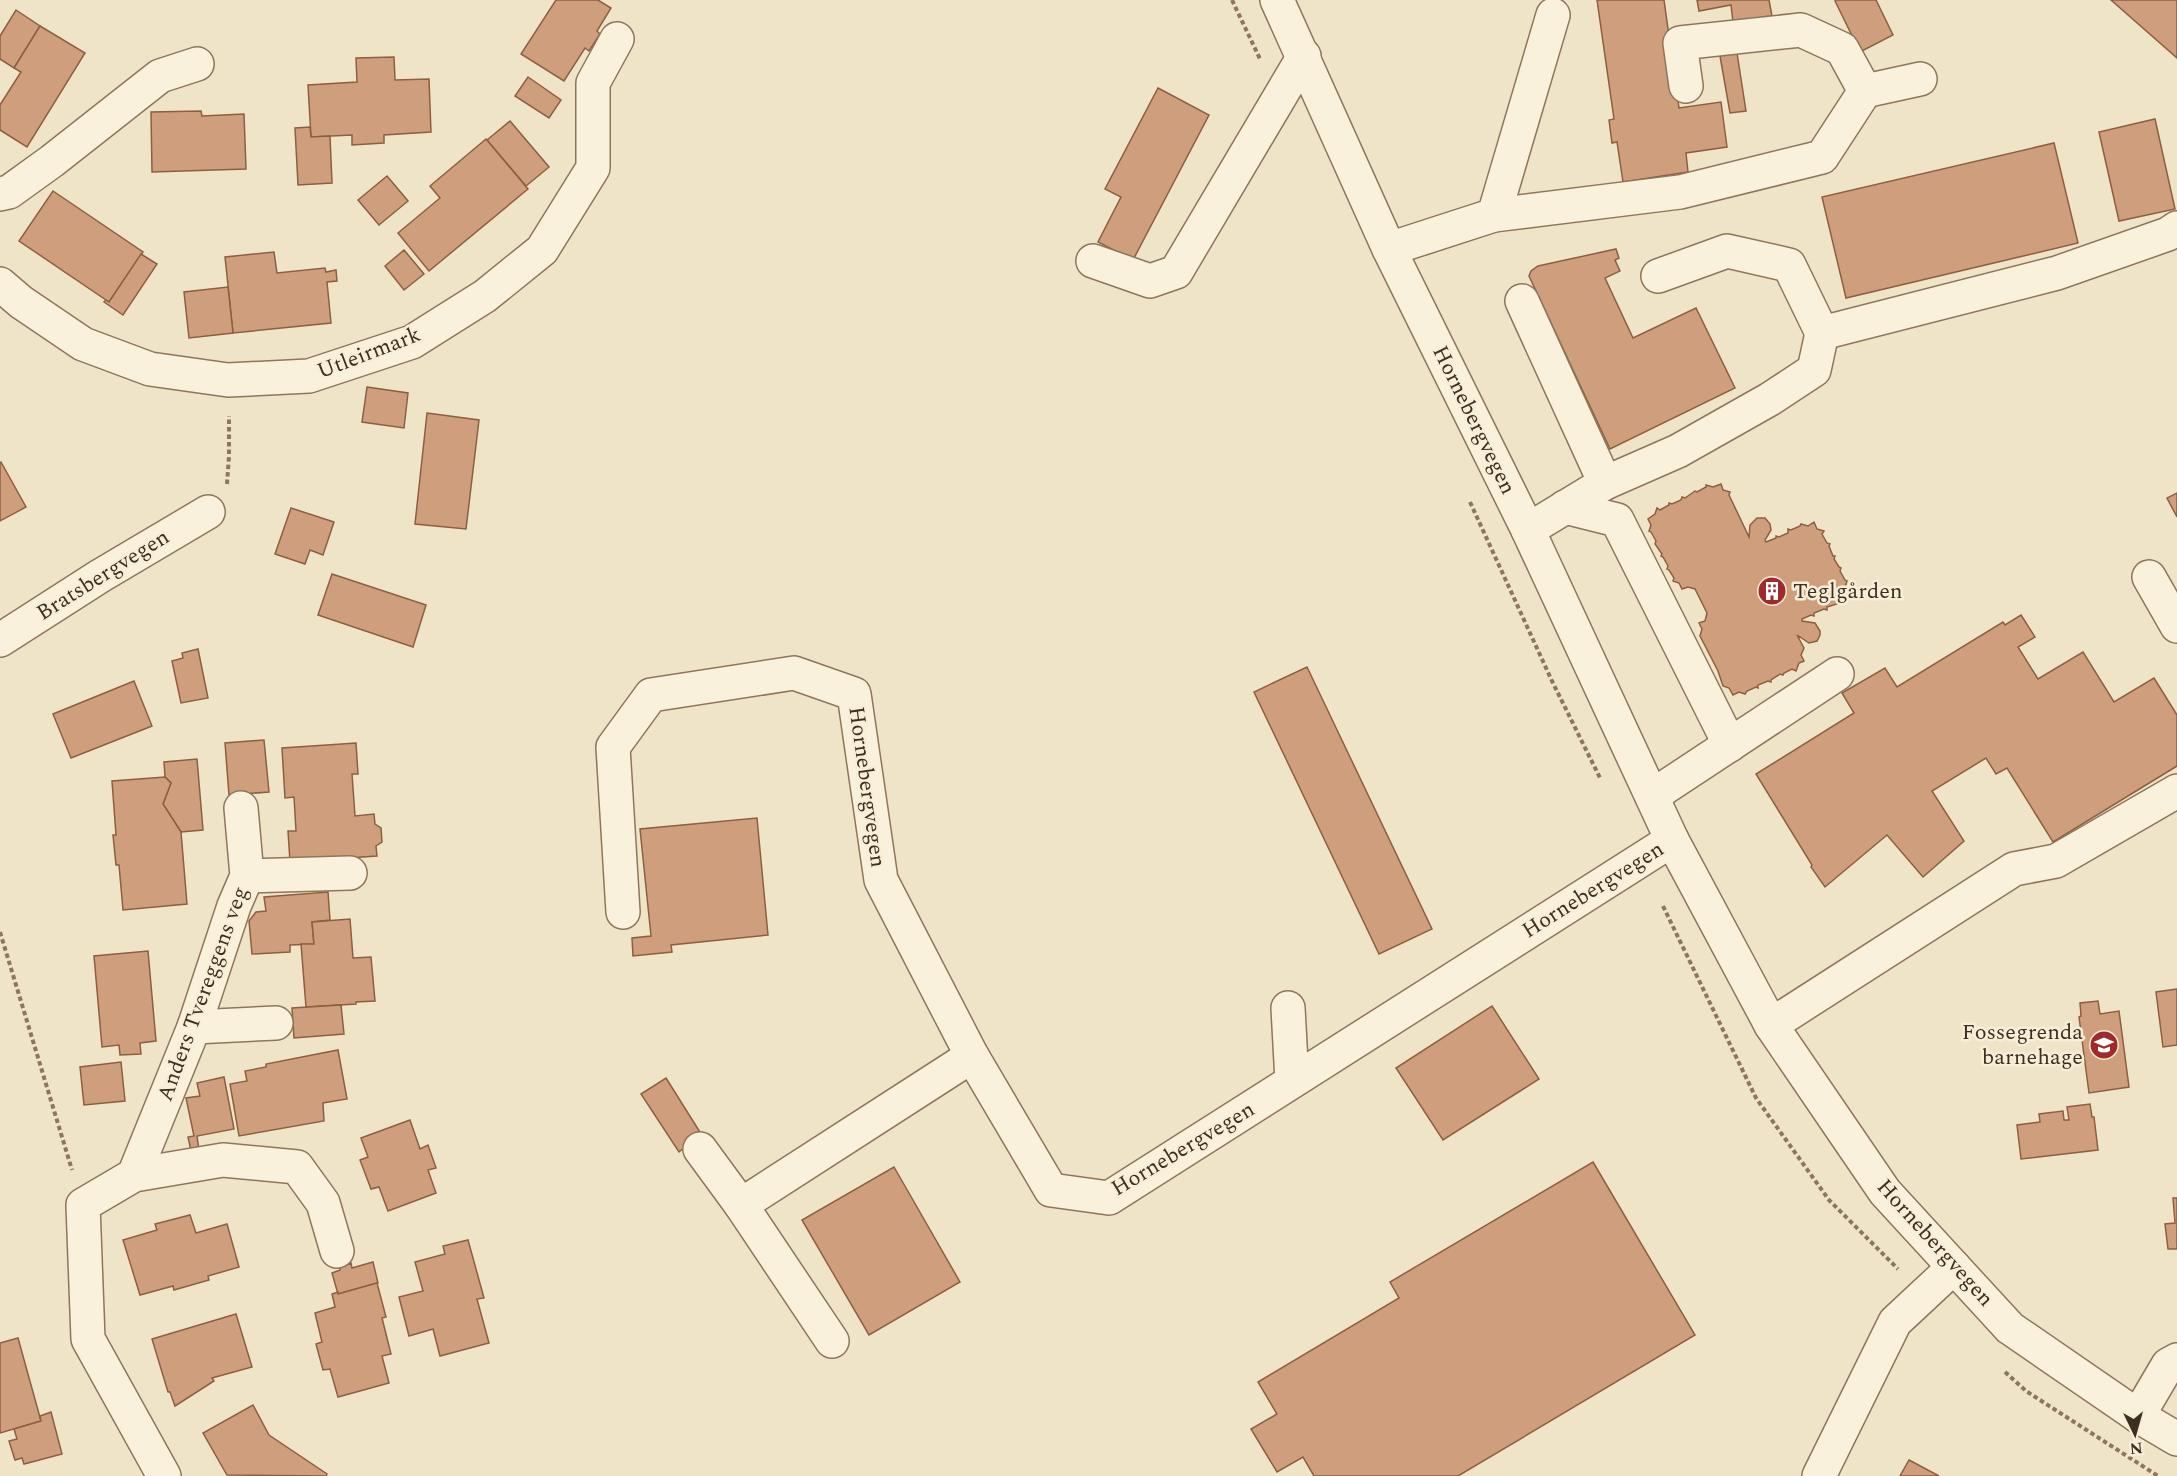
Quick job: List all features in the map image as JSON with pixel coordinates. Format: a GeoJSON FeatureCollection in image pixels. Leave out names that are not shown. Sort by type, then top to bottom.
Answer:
{"type":"FeatureCollection","features":[{"type":"Feature","properties":{"kind":"street","name":"Hornebergvegen"},"geometry":{"type":"LineString","coordinates":[[1277,0],[1389,249],[1528,530],[1672,840],[1771,1025],[1885,1192],[2010,1328],[2138,1416],[2177,1439]]}},
{"type":"Feature","properties":{"kind":"street"},"geometry":{"type":"LineString","coordinates":[[1494,215],[1553,15]]}},
{"type":"Feature","properties":{"kind":"street"},"geometry":{"type":"LineString","coordinates":[[1686,86],[1680,42],[1801,30],[1842,49],[1865,91]]}},
{"type":"Feature","properties":{"kind":"street","name":"Utleirmark"},"geometry":{"type":"LineString","coordinates":[[0,284],[21,302],[83,344],[150,369],[228,380],[309,376],[412,342],[485,296],[542,250],[593,168],[593,83],[617,39]]}},
{"type":"Feature","properties":{"kind":"street"},"geometry":{"type":"LineString","coordinates":[[1093,261],[1150,281],[1176,272],[1304,56]]}},
{"type":"Feature","properties":{"kind":"street"},"geometry":{"type":"LineString","coordinates":[[0,194],[9,192],[52,161],[160,76],[197,64]]}},
{"type":"Feature","properties":{"kind":"street"},"geometry":{"type":"LineString","coordinates":[[1389,249],[1494,215],[1680,192],[1822,157],[1865,91],[1920,79]]}},
{"type":"Feature","properties":{"kind":"street"},"geometry":{"type":"LineString","coordinates":[[1822,333],[2057,273],[2168,234],[2177,228]]}},
{"type":"Feature","properties":{"kind":"street"},"geometry":{"type":"LineString","coordinates":[[1528,530],[1605,483],[1678,451],[1770,399],[1814,370],[1822,333],[1789,265],[1728,251],[1658,276]]}},
{"type":"Feature","properties":{"kind":"street"},"geometry":{"type":"LineString","coordinates":[[1522,301],[1605,483]]}},
{"type":"Feature","properties":{"kind":"street"},"geometry":{"type":"LineString","coordinates":[[1565,507],[1617,520],[1730,745]]}},
{"type":"Feature","properties":{"kind":"street","name":"Bratsbergvegen"},"geometry":{"type":"LineString","coordinates":[[0,640],[100,576],[208,512]]}},
{"type":"Feature","properties":{"kind":"street"},"geometry":{"type":"LineString","coordinates":[[2149,577],[2177,626]]}},
{"type":"Feature","properties":{"kind":"street","name":"Hornebergvegen"},"geometry":{"type":"LineString","coordinates":[[623,912],[613,747],[651,695],[794,673],[854,694],[881,880],[972,1056],[1051,1190],[1110,1198],[1672,840]]}},
{"type":"Feature","properties":{"kind":"street"},"geometry":{"type":"LineString","coordinates":[[1652,796],[1837,674]]}},
{"type":"Feature","properties":{"kind":"street"},"geometry":{"type":"LineString","coordinates":[[1771,1025],[2014,869],[2056,861],[2177,791]]}},
{"type":"Feature","properties":{"kind":"street","name":"Anders Tvereggens veg"},"geometry":{"type":"LineString","coordinates":[[134,1175],[194,1027],[234,906],[247,876],[241,808]]}},
{"type":"Feature","properties":{"kind":"street"},"geometry":{"type":"LineString","coordinates":[[247,876],[350,873]]}},
{"type":"Feature","properties":{"kind":"street"},"geometry":{"type":"LineString","coordinates":[[1288,1008],[1292,1081]]}},
{"type":"Feature","properties":{"kind":"street"},"geometry":{"type":"LineString","coordinates":[[194,1027],[276,1023]]}},
{"type":"Feature","properties":{"kind":"street"},"geometry":{"type":"LineString","coordinates":[[741,1205],[972,1056]]}},
{"type":"Feature","properties":{"kind":"street"},"geometry":{"type":"LineString","coordinates":[[700,1149],[741,1205],[832,1341]]}},
{"type":"Feature","properties":{"kind":"street"},"geometry":{"type":"LineString","coordinates":[[164,1476],[88,1339],[83,1205],[134,1175],[223,1160],[297,1167],[323,1203],[337,1251]]}},
{"type":"Feature","properties":{"kind":"street"},"geometry":{"type":"LineString","coordinates":[[1819,1476],[1894,1322],[1954,1267]]}},
{"type":"Feature","properties":{"kind":"street"},"geometry":{"type":"LineString","coordinates":[[2138,1416],[2168,1365],[2177,1360]]}},
{"type":"Feature","properties":{"kind":"path"},"geometry":{"type":"LineString","coordinates":[[208,512],[225,496],[229,456],[228,380]]}},
{"type":"Feature","properties":{"kind":"path"},"geometry":{"type":"LineString","coordinates":[[0,932],[83,1205]]}},
{"type":"Feature","properties":{"kind":"building"},"geometry":{"type":"Polygon","coordinates":[[[556,0],[598,0],[611,8],[597,31],[600,34],[589,51],[585,48],[564,81],[521,54],[556,0]]]}},
{"type":"Feature","properties":{"kind":"building"},"geometry":{"type":"Polygon","coordinates":[[[1597,0],[1664,0],[1679,108],[1721,102],[1727,147],[1686,153],[1688,172],[1623,182],[1617,142],[1612,143],[1609,120],[1614,119],[1597,0]]]}},
{"type":"Feature","properties":{"kind":"building"},"geometry":{"type":"Polygon","coordinates":[[[1697,0],[1769,0],[1772,16],[1762,17],[1763,22],[1733,22],[1731,5],[1699,11],[1697,0]]]}},
{"type":"Feature","properties":{"kind":"building"},"geometry":{"type":"Polygon","coordinates":[[[1836,0],[1876,0],[1893,35],[1860,52],[1836,0]]]}},
{"type":"Feature","properties":{"kind":"building"},"geometry":{"type":"Polygon","coordinates":[[[2111,0],[2177,0],[2177,58],[2111,0]]]}},
{"type":"Feature","properties":{"kind":"building"},"geometry":{"type":"Polygon","coordinates":[[[16,10],[40,26],[14,68],[0,59],[0,36],[16,10]]]}},
{"type":"Feature","properties":{"kind":"building"},"geometry":{"type":"Polygon","coordinates":[[[40,26],[85,53],[27,147],[0,130],[0,105],[21,72],[14,68],[40,26]]]}},
{"type":"Feature","properties":{"kind":"building"},"geometry":{"type":"Polygon","coordinates":[[[1737,53],[1746,111],[1730,113],[1720,56],[1737,53]]]}},
{"type":"Feature","properties":{"kind":"building"},"geometry":{"type":"Polygon","coordinates":[[[394,57],[395,80],[429,79],[431,132],[384,135],[384,143],[352,145],[352,135],[311,137],[308,85],[357,82],[356,58],[394,57]]]}},
{"type":"Feature","properties":{"kind":"building"},"geometry":{"type":"Polygon","coordinates":[[[528,77],[561,100],[549,118],[515,96],[528,77]]]}},
{"type":"Feature","properties":{"kind":"building"},"geometry":{"type":"Polygon","coordinates":[[[1158,88],[1209,115],[1133,260],[1098,242],[1121,197],[1105,189],[1158,88]]]}},
{"type":"Feature","properties":{"kind":"building"},"geometry":{"type":"Polygon","coordinates":[[[201,111],[202,116],[244,114],[246,169],[152,172],[151,112],[201,111]]]}},
{"type":"Feature","properties":{"kind":"building"},"geometry":{"type":"Polygon","coordinates":[[[2155,119],[2175,209],[2119,221],[2099,132],[2155,119]]]}},
{"type":"Feature","properties":{"kind":"building"},"geometry":{"type":"Polygon","coordinates":[[[510,121],[549,167],[526,186],[487,140],[510,121]]]}},
{"type":"Feature","properties":{"kind":"building"},"geometry":{"type":"Polygon","coordinates":[[[310,127],[311,137],[330,136],[332,183],[298,185],[295,128],[310,127]]]}},
{"type":"Feature","properties":{"kind":"building"},"geometry":{"type":"Polygon","coordinates":[[[486,139],[528,189],[429,271],[398,233],[440,198],[430,186],[486,139]]]}},
{"type":"Feature","properties":{"kind":"building"},"geometry":{"type":"Polygon","coordinates":[[[2054,143],[2078,243],[1846,298],[1822,197],[2054,143]]]}},
{"type":"Feature","properties":{"kind":"building"},"geometry":{"type":"Polygon","coordinates":[[[387,176],[408,201],[379,225],[358,200],[387,176]]]}},
{"type":"Feature","properties":{"kind":"building"},"geometry":{"type":"Polygon","coordinates":[[[53,191],[143,252],[109,302],[19,241],[53,191]]]}},
{"type":"Feature","properties":{"kind":"building"},"geometry":{"type":"Polygon","coordinates":[[[1616,249],[1619,258],[1615,260],[1620,271],[1605,278],[1633,338],[1696,308],[1735,388],[1610,449],[1529,276],[1531,271],[1538,266],[1616,249]]]}},
{"type":"Feature","properties":{"kind":"building"},"geometry":{"type":"Polygon","coordinates":[[[404,250],[424,274],[404,290],[385,266],[404,250]]]}},
{"type":"Feature","properties":{"kind":"building"},"geometry":{"type":"Polygon","coordinates":[[[274,252],[277,273],[325,268],[326,272],[336,270],[337,281],[327,282],[331,323],[233,333],[225,257],[274,252]]]}},
{"type":"Feature","properties":{"kind":"building"},"geometry":{"type":"Polygon","coordinates":[[[141,254],[157,264],[123,315],[104,302],[106,300],[109,302],[141,254]]]}},
{"type":"Feature","properties":{"kind":"building"},"geometry":{"type":"Polygon","coordinates":[[[228,287],[233,333],[189,338],[184,292],[228,287]]]}},
{"type":"Feature","properties":{"kind":"building"},"geometry":{"type":"Polygon","coordinates":[[[367,387],[408,393],[404,428],[362,422],[367,387]]]}},
{"type":"Feature","properties":{"kind":"building"},"geometry":{"type":"Polygon","coordinates":[[[427,413],[479,420],[466,529],[415,524],[427,413]]]}},
{"type":"Feature","properties":{"kind":"building"},"geometry":{"type":"Polygon","coordinates":[[[0,463],[26,507],[0,521],[0,463]]]}},
{"type":"Feature","properties":{"kind":"building","name":"Teglgården"},"geometry":{"type":"Polygon","coordinates":[[[1721,484],[1723,490],[1730,492],[1729,495],[1749,537],[1750,525],[1757,518],[1765,518],[1770,524],[1771,530],[1766,542],[1788,533],[1788,529],[1791,530],[1801,524],[1808,526],[1814,522],[1817,529],[1824,531],[1822,534],[1830,544],[1834,559],[1847,581],[1845,588],[1848,594],[1842,597],[1840,603],[1827,607],[1827,610],[1814,613],[1814,616],[1802,619],[1802,621],[1815,623],[1820,635],[1817,641],[1809,643],[1797,635],[1804,648],[1801,655],[1804,661],[1799,663],[1796,671],[1792,669],[1783,675],[1780,674],[1771,682],[1758,685],[1758,688],[1747,691],[1745,694],[1739,692],[1733,695],[1729,688],[1723,686],[1700,636],[1702,629],[1699,623],[1705,621],[1707,613],[1695,589],[1688,587],[1682,589],[1679,583],[1673,581],[1674,578],[1667,569],[1668,566],[1649,531],[1651,525],[1648,519],[1655,514],[1657,508],[1660,510],[1669,503],[1672,504],[1681,500],[1682,497],[1685,498],[1697,492],[1706,485],[1713,487],[1721,484]]]}},
{"type":"Feature","properties":{"kind":"building"},"geometry":{"type":"Polygon","coordinates":[[[2177,493],[2177,517],[2167,498],[2177,493]]]}},
{"type":"Feature","properties":{"kind":"building"},"geometry":{"type":"Polygon","coordinates":[[[291,508],[334,522],[323,555],[310,550],[305,564],[275,554],[291,508]]]}},
{"type":"Feature","properties":{"kind":"building"},"geometry":{"type":"Polygon","coordinates":[[[332,574],[426,605],[413,647],[318,615],[332,574]]]}},
{"type":"Feature","properties":{"kind":"building"},"geometry":{"type":"Polygon","coordinates":[[[2021,615],[2035,637],[2018,647],[2038,679],[2083,652],[2114,702],[2154,678],[2177,715],[2177,766],[2053,842],[2007,768],[1996,774],[1986,758],[1932,791],[1964,841],[1923,877],[1887,835],[1825,887],[1756,774],[1854,713],[1842,693],[1885,668],[1897,687],[2003,622],[2005,625],[2021,615]]]}},
{"type":"Feature","properties":{"kind":"building"},"geometry":{"type":"Polygon","coordinates":[[[198,649],[208,698],[181,703],[172,661],[183,658],[182,653],[198,649]]]}},
{"type":"Feature","properties":{"kind":"building"},"geometry":{"type":"Polygon","coordinates":[[[1307,667],[1432,929],[1379,954],[1254,692],[1307,667]]]}},
{"type":"Feature","properties":{"kind":"building"},"geometry":{"type":"Polygon","coordinates":[[[134,681],[152,726],[71,758],[53,714],[134,681]]]}},
{"type":"Feature","properties":{"kind":"building"},"geometry":{"type":"Polygon","coordinates":[[[264,740],[269,792],[229,795],[225,743],[264,740]]]}},
{"type":"Feature","properties":{"kind":"building"},"geometry":{"type":"Polygon","coordinates":[[[356,743],[358,774],[352,774],[355,816],[374,814],[375,824],[381,828],[382,842],[376,846],[377,856],[290,862],[288,831],[296,831],[294,797],[285,798],[282,748],[356,743]]]}},
{"type":"Feature","properties":{"kind":"building"},"geometry":{"type":"Polygon","coordinates":[[[197,759],[203,830],[181,832],[163,804],[171,783],[165,777],[164,762],[197,759]]]}},
{"type":"Feature","properties":{"kind":"building"},"geometry":{"type":"Polygon","coordinates":[[[165,777],[171,783],[163,804],[181,832],[187,904],[123,910],[119,865],[116,865],[113,835],[116,835],[112,781],[165,777]]]}},
{"type":"Feature","properties":{"kind":"building"},"geometry":{"type":"Polygon","coordinates":[[[757,818],[768,935],[671,945],[672,952],[633,956],[632,938],[651,936],[640,829],[757,818]]]}},
{"type":"Feature","properties":{"kind":"building"},"geometry":{"type":"Polygon","coordinates":[[[328,892],[330,920],[312,922],[314,944],[290,945],[290,952],[252,954],[249,921],[256,912],[266,911],[264,897],[328,892]]]}},
{"type":"Feature","properties":{"kind":"building"},"geometry":{"type":"Polygon","coordinates":[[[350,919],[353,958],[371,957],[375,1001],[306,1007],[301,944],[314,944],[312,922],[350,919]]]}},
{"type":"Feature","properties":{"kind":"building"},"geometry":{"type":"Polygon","coordinates":[[[148,951],[156,1041],[140,1043],[141,1054],[120,1055],[119,1045],[102,1047],[94,956],[148,951]]]}},
{"type":"Feature","properties":{"kind":"building"},"geometry":{"type":"Polygon","coordinates":[[[2177,989],[2177,1045],[2163,1047],[2156,992],[2177,989]]]}},
{"type":"Feature","properties":{"kind":"building"},"geometry":{"type":"Polygon","coordinates":[[[2098,1001],[2100,1014],[2119,1011],[2129,1087],[2089,1093],[2079,1017],[2081,1016],[2080,1003],[2098,1001]]]}},
{"type":"Feature","properties":{"kind":"building"},"geometry":{"type":"Polygon","coordinates":[[[341,1005],[344,1034],[294,1038],[292,1008],[341,1005]]]}},
{"type":"Feature","properties":{"kind":"building"},"geometry":{"type":"Polygon","coordinates":[[[1492,1006],[1539,1079],[1443,1140],[1396,1068],[1492,1006]]]}},
{"type":"Feature","properties":{"kind":"building"},"geometry":{"type":"Polygon","coordinates":[[[338,1050],[347,1099],[323,1103],[324,1121],[239,1136],[230,1084],[247,1081],[245,1071],[266,1067],[266,1064],[338,1050]]]}},
{"type":"Feature","properties":{"kind":"building"},"geometry":{"type":"Polygon","coordinates":[[[121,1062],[125,1101],[84,1105],[80,1067],[121,1062]]]}},
{"type":"Feature","properties":{"kind":"building"},"geometry":{"type":"Polygon","coordinates":[[[224,1077],[234,1129],[197,1136],[199,1150],[191,1151],[188,1137],[194,1136],[186,1098],[200,1096],[197,1083],[224,1077]]]}},
{"type":"Feature","properties":{"kind":"building"},"geometry":{"type":"Polygon","coordinates":[[[666,1078],[703,1137],[690,1143],[679,1152],[641,1094],[666,1078]]]}},
{"type":"Feature","properties":{"kind":"building"},"geometry":{"type":"Polygon","coordinates":[[[2090,1104],[2098,1150],[2021,1159],[2017,1125],[2040,1122],[2039,1114],[2063,1111],[2064,1120],[2069,1120],[2067,1107],[2090,1104]]]}},
{"type":"Feature","properties":{"kind":"building"},"geometry":{"type":"Polygon","coordinates":[[[410,1120],[420,1149],[428,1145],[436,1168],[428,1170],[436,1193],[388,1211],[379,1187],[371,1189],[360,1160],[368,1157],[361,1138],[410,1120]]]}},
{"type":"Feature","properties":{"kind":"building"},"geometry":{"type":"Polygon","coordinates":[[[1593,1162],[1695,1335],[1458,1476],[1314,1476],[1303,1457],[1277,1472],[1251,1429],[1277,1414],[1258,1382],[1399,1298],[1390,1282],[1593,1162]]]}},
{"type":"Feature","properties":{"kind":"building"},"geometry":{"type":"Polygon","coordinates":[[[894,1167],[960,1282],[869,1335],[802,1220],[894,1167]]]}},
{"type":"Feature","properties":{"kind":"building"},"geometry":{"type":"Polygon","coordinates":[[[2173,1198],[2177,1198],[2177,1249],[2168,1249],[2165,1224],[2175,1223],[2173,1198]]]}},
{"type":"Feature","properties":{"kind":"building"},"geometry":{"type":"Polygon","coordinates":[[[190,1215],[196,1233],[227,1224],[239,1267],[208,1276],[209,1280],[174,1290],[173,1286],[140,1295],[123,1240],[157,1230],[155,1224],[190,1215]]]}},
{"type":"Feature","properties":{"kind":"building"},"geometry":{"type":"Polygon","coordinates":[[[468,1240],[484,1298],[477,1299],[489,1343],[440,1356],[433,1329],[409,1336],[399,1297],[423,1291],[415,1262],[445,1254],[443,1246],[468,1240]]]}},
{"type":"Feature","properties":{"kind":"building"},"geometry":{"type":"Polygon","coordinates":[[[373,1262],[378,1283],[338,1294],[332,1273],[340,1270],[339,1267],[351,1263],[352,1268],[373,1262]]]}},
{"type":"Feature","properties":{"kind":"building"},"geometry":{"type":"Polygon","coordinates":[[[377,1283],[386,1317],[382,1318],[391,1354],[382,1356],[389,1383],[338,1397],[330,1369],[323,1370],[316,1344],[322,1342],[315,1313],[335,1307],[332,1294],[377,1283]]]}},
{"type":"Feature","properties":{"kind":"building"},"geometry":{"type":"Polygon","coordinates":[[[236,1314],[252,1367],[212,1378],[214,1381],[175,1406],[168,1392],[152,1339],[236,1314]]]}},
{"type":"Feature","properties":{"kind":"building"},"geometry":{"type":"Polygon","coordinates":[[[18,1338],[41,1421],[0,1433],[0,1343],[18,1338]]]}},
{"type":"Feature","properties":{"kind":"building"},"geometry":{"type":"Polygon","coordinates":[[[253,1405],[269,1435],[327,1474],[326,1476],[227,1475],[203,1433],[253,1405]]]}},
{"type":"Feature","properties":{"kind":"building"},"geometry":{"type":"Polygon","coordinates":[[[51,1412],[62,1454],[24,1464],[22,1458],[15,1460],[9,1441],[17,1439],[14,1429],[41,1421],[40,1416],[51,1412]]]}},
{"type":"Feature","properties":{"kind":"building"},"geometry":{"type":"Polygon","coordinates":[[[1909,1460],[1939,1476],[1900,1476],[1909,1460]]]}},
{"type":"Feature","properties":{"kind":"place","name":"Teglgården"},"geometry":{"type":"Point","coordinates":[1772,591]}},
{"type":"Feature","properties":{"kind":"place","name":"Fossegrenda barnehage"},"geometry":{"type":"Point","coordinates":[2104,1045]}}]}
